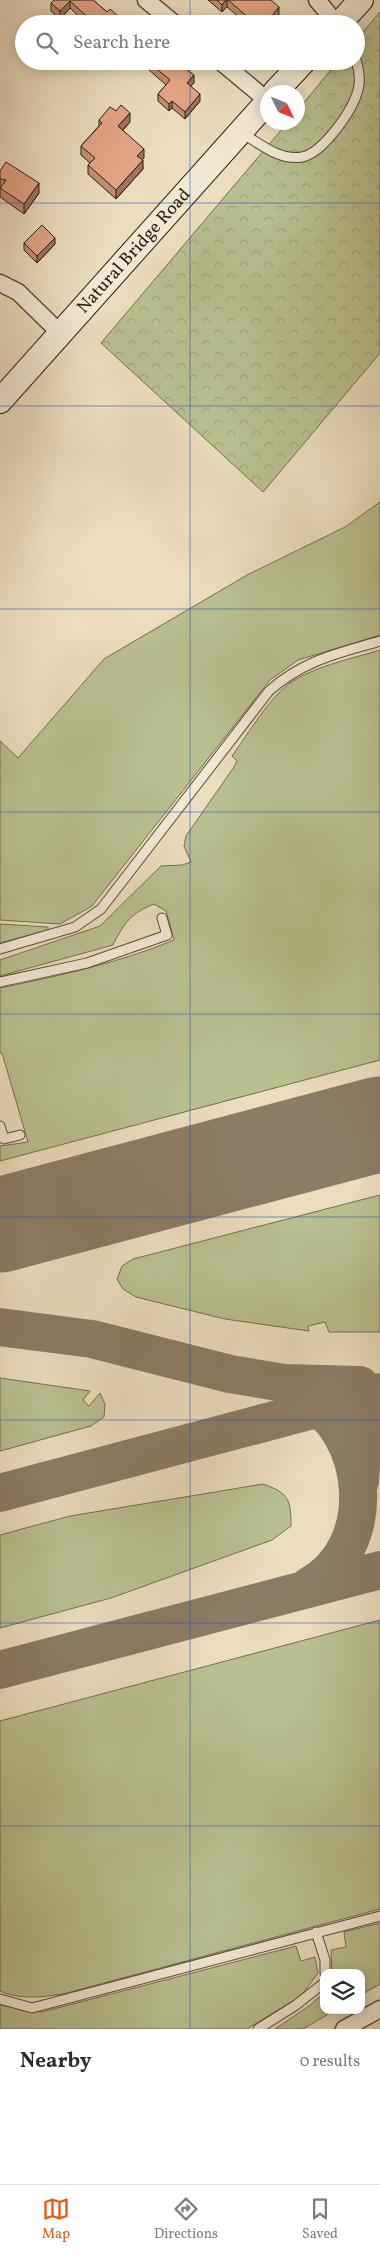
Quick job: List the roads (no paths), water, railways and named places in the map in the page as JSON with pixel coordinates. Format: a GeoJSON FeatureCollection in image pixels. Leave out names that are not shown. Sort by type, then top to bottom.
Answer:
{"type":"FeatureCollection","features":[{"type":"Feature","properties":{"kind":"main road"},"geometry":{"type":"LineString","coordinates":[[347,15],[361,0]]}},
{"type":"Feature","properties":{"kind":"main road"},"geometry":{"type":"LineString","coordinates":[[282,85],[296,70]]}},
{"type":"Feature","properties":{"kind":"main road","name":"Natural Bridge Road"},"geometry":{"type":"LineString","coordinates":[[0,401],[260,110]]}},
{"type":"Feature","properties":{"kind":"street"},"geometry":{"type":"LineString","coordinates":[[146,0],[164,15]]}},
{"type":"Feature","properties":{"kind":"street"},"geometry":{"type":"LineString","coordinates":[[317,0],[330,15]]}},
{"type":"Feature","properties":{"kind":"street"},"geometry":{"type":"LineString","coordinates":[[231,70],[260,94]]}},
{"type":"Feature","properties":{"kind":"street"},"geometry":{"type":"LineString","coordinates":[[0,283],[18,292],[60,333]]}},
{"type":"Feature","properties":{"kind":"street"},"geometry":{"type":"LineString","coordinates":[[344,2029],[380,2009]]}},
{"type":"Feature","properties":{"kind":"lane"},"geometry":{"type":"LineString","coordinates":[[240,132],[274,153],[292,158],[304,157],[316,150],[342,122],[354,102],[359,89],[359,70]]}},
{"type":"Feature","properties":{"kind":"lane"},"geometry":{"type":"LineString","coordinates":[[0,949],[75,927],[102,909],[269,691],[286,676],[314,661],[380,641]]}},
{"type":"Feature","properties":{"kind":"lane"},"geometry":{"type":"LineString","coordinates":[[0,982],[87,963],[167,935],[162,918]]}},
{"type":"Feature","properties":{"kind":"lane"},"geometry":{"type":"LineString","coordinates":[[0,1126],[4,1139],[20,1135]]}},
{"type":"Feature","properties":{"kind":"lane"},"geometry":{"type":"LineString","coordinates":[[0,1999],[32,2008],[380,1916]]}},
{"type":"Feature","properties":{"kind":"lane"},"geometry":{"type":"LineString","coordinates":[[316,1932],[325,1960],[325,1969]]}},
{"type":"Feature","properties":{"kind":"lane"},"geometry":{"type":"LineString","coordinates":[[258,2029],[296,2005],[320,1986]]}}]}
